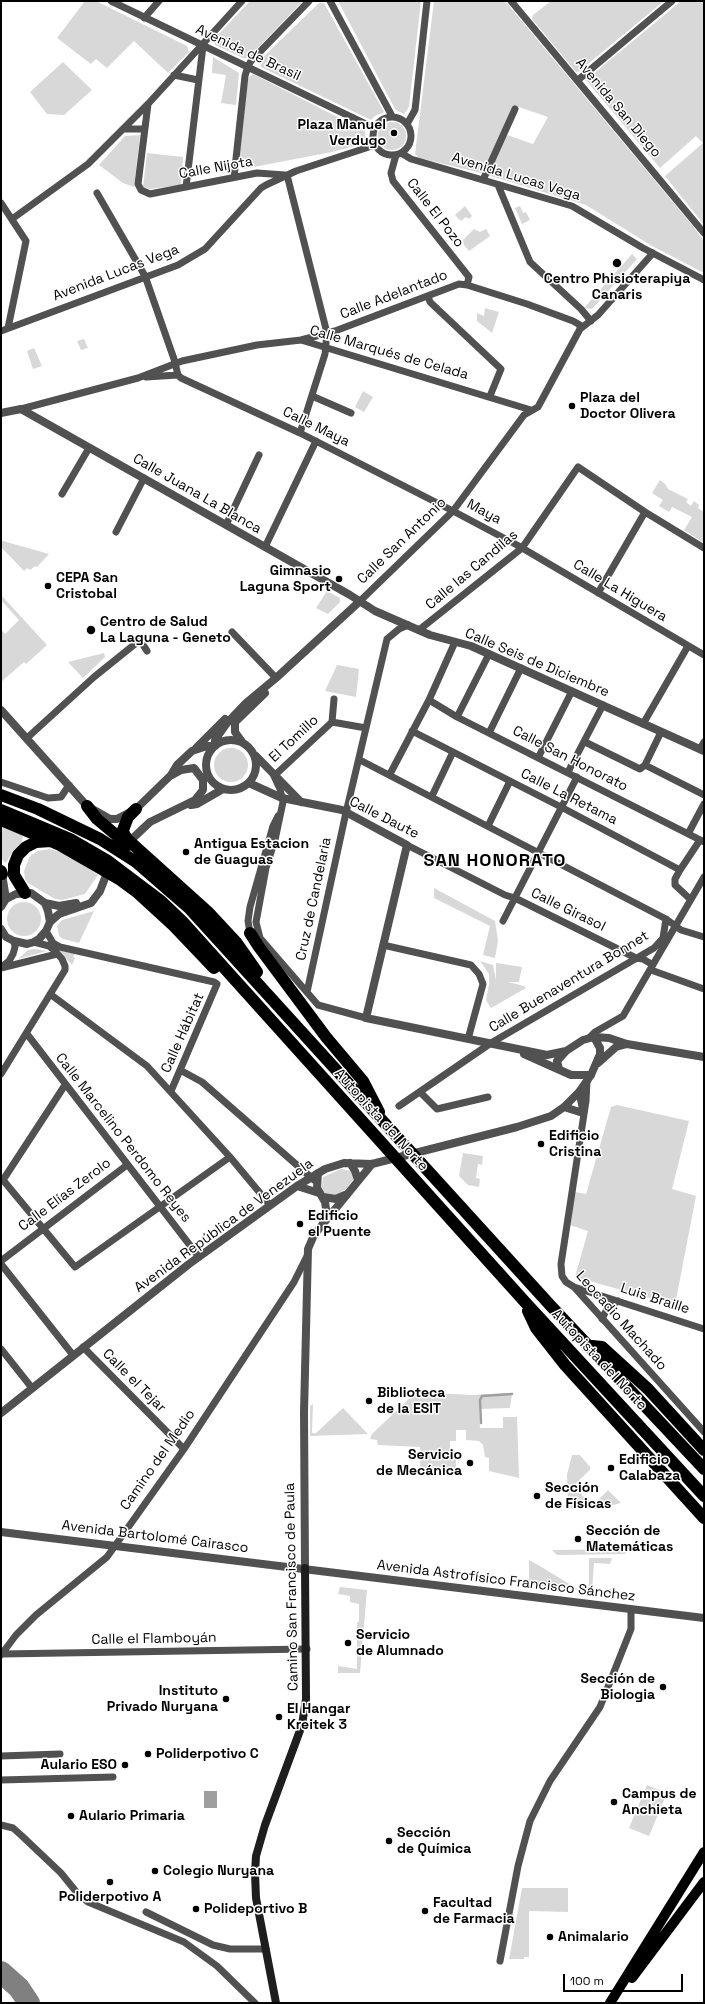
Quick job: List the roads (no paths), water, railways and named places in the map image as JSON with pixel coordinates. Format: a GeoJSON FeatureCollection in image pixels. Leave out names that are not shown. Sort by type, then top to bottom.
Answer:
{"type":"FeatureCollection","features":[{"type":"Feature","properties":{"kind":"highway","name":"Autopista del Norte"},"geometry":{"type":"LineString","coordinates":[[1,795],[81,828],[136,862],[189,908],[291,1018],[385,1124],[704,1469]]}},
{"type":"Feature","properties":{"kind":"highway"},"geometry":{"type":"LineString","coordinates":[[87,806],[97,819],[144,855],[186,891],[230,936],[291,1018]]}},
{"type":"Feature","properties":{"kind":"highway"},"geometry":{"type":"LineString","coordinates":[[136,809],[125,823],[124,834],[144,855]]}},
{"type":"Feature","properties":{"kind":"highway","name":"Autopista del Norte"},"geometry":{"type":"LineString","coordinates":[[1,810],[70,839],[129,875],[161,901],[182,921],[525,1302],[704,1496]]}},
{"type":"Feature","properties":{"kind":"highway"},"geometry":{"type":"LineString","coordinates":[[1,820],[52,841],[100,866],[138,892],[174,926],[223,978],[250,995]]}},
{"type":"Feature","properties":{"kind":"highway"},"geometry":{"type":"LineString","coordinates":[[25,892],[14,875],[14,865],[18,855],[26,847],[36,842],[52,841]]}},
{"type":"Feature","properties":{"kind":"highway"},"geometry":{"type":"LineString","coordinates":[[250,933],[326,1037],[363,1081],[385,1124]]}},
{"type":"Feature","properties":{"kind":"highway"},"geometry":{"type":"LineString","coordinates":[[525,1302],[536,1328],[565,1365],[704,1518]]}},
{"type":"Feature","properties":{"kind":"highway"},"geometry":{"type":"LineString","coordinates":[[589,1345],[602,1347],[648,1389],[704,1450]]}},
{"type":"Feature","properties":{"kind":"highway"},"geometry":{"type":"LineString","coordinates":[[676,1420],[704,1447]]}},
{"type":"Feature","properties":{"kind":"main road","name":"Camino San Francisco de Paula"},"geometry":{"type":"LineString","coordinates":[[276,2003],[256,1898],[256,1856],[265,1825],[302,1725],[307,1686],[305,1568]]}},
{"type":"Feature","properties":{"kind":"main road"},"geometry":{"type":"LineString","coordinates":[[610,2003],[704,1852]]}},
{"type":"Feature","properties":{"kind":"main road"},"geometry":{"type":"LineString","coordinates":[[618,1990],[632,1978],[704,1882]]}},
{"type":"Feature","properties":{"kind":"street","name":"Avenida de Brasil"},"geometry":{"type":"LineString","coordinates":[[111,1],[374,128]]}},
{"type":"Feature","properties":{"kind":"street"},"geometry":{"type":"LineString","coordinates":[[144,18],[159,1]]}},
{"type":"Feature","properties":{"kind":"street"},"geometry":{"type":"LineString","coordinates":[[12,219],[83,168],[148,104],[203,46],[242,1]]}},
{"type":"Feature","properties":{"kind":"street"},"geometry":{"type":"LineString","coordinates":[[234,177],[244,76],[248,66],[251,61],[309,1]]}},
{"type":"Feature","properties":{"kind":"street"},"geometry":{"type":"LineString","coordinates":[[330,1],[392,116]]}},
{"type":"Feature","properties":{"kind":"street"},"geometry":{"type":"LineString","coordinates":[[407,124],[415,110],[427,1]]}},
{"type":"Feature","properties":{"kind":"street","name":"Avenida San Diego"},"geometry":{"type":"LineString","coordinates":[[511,1],[704,233]]}},
{"type":"Feature","properties":{"kind":"street"},"geometry":{"type":"LineString","coordinates":[[578,80],[672,1]]}},
{"type":"Feature","properties":{"kind":"street"},"geometry":{"type":"LineString","coordinates":[[186,187],[203,46]]}},
{"type":"Feature","properties":{"kind":"street"},"geometry":{"type":"LineString","coordinates":[[174,75],[198,80]]}},
{"type":"Feature","properties":{"kind":"street"},"geometry":{"type":"LineString","coordinates":[[124,129],[144,129],[148,104]]}},
{"type":"Feature","properties":{"kind":"street"},"geometry":{"type":"LineString","coordinates":[[482,180],[515,109]]}},
{"type":"Feature","properties":{"kind":"street"},"geometry":{"type":"LineString","coordinates":[[392,116],[400,118],[407,124],[411,136],[410,142],[399,154],[388,154],[381,152],[375,144],[373,134],[374,128],[379,121],[392,116]]}},
{"type":"Feature","properties":{"kind":"street","name":"Calle Nijota"},"geometry":{"type":"LineString","coordinates":[[144,129],[138,184],[141,190],[150,194],[258,173],[287,175]]}},
{"type":"Feature","properties":{"kind":"street","name":"Avenida Lucas Vega"},"geometry":{"type":"LineString","coordinates":[[4,329],[178,265],[205,249],[261,188],[287,175],[375,144]]}},
{"type":"Feature","properties":{"kind":"street","name":"Avenida Lucas Vega"},"geometry":{"type":"LineString","coordinates":[[399,154],[411,159],[572,206],[653,253],[704,280]]}},
{"type":"Feature","properties":{"kind":"street","name":"Calle El Pozo"},"geometry":{"type":"LineString","coordinates":[[399,154],[391,173],[393,181],[469,277],[467,285]]}},
{"type":"Feature","properties":{"kind":"street"},"geometry":{"type":"LineString","coordinates":[[287,175],[327,333],[326,348],[300,433]]}},
{"type":"Feature","properties":{"kind":"street"},"geometry":{"type":"LineString","coordinates":[[498,185],[530,262],[576,304],[591,321]]}},
{"type":"Feature","properties":{"kind":"street"},"geometry":{"type":"LineString","coordinates":[[97,193],[146,276],[178,375]]}},
{"type":"Feature","properties":{"kind":"street"},"geometry":{"type":"LineString","coordinates":[[1,203],[26,241],[4,329]]}},
{"type":"Feature","properties":{"kind":"street"},"geometry":{"type":"LineString","coordinates":[[580,329],[598,316],[653,253]]}},
{"type":"Feature","properties":{"kind":"street","name":"Calle Adelantado"},"geometry":{"type":"LineString","coordinates":[[300,340],[327,333],[459,284],[467,285],[573,322],[580,326],[580,329]]}},
{"type":"Feature","properties":{"kind":"street"},"geometry":{"type":"LineString","coordinates":[[428,296],[430,302],[501,369],[490,396]]}},
{"type":"Feature","properties":{"kind":"street","name":"Calle San Antonio"},"geometry":{"type":"LineString","coordinates":[[192,751],[207,746],[215,746],[215,740],[227,723],[246,703],[276,678],[359,602],[453,510],[524,415],[534,408],[580,329]]}},
{"type":"Feature","properties":{"kind":"street","name":"Calle Marqués de Celada"},"geometry":{"type":"LineString","coordinates":[[1,413],[138,378],[175,362],[258,345],[300,340],[534,408]]}},
{"type":"Feature","properties":{"kind":"street","name":"Calle Marqués de Celada"},"geometry":{"type":"LineString","coordinates":[[138,378],[178,375]]}},
{"type":"Feature","properties":{"kind":"street","name":"Calle Maya"},"geometry":{"type":"LineString","coordinates":[[178,375],[300,433],[453,510]]}},
{"type":"Feature","properties":{"kind":"street"},"geometry":{"type":"LineString","coordinates":[[312,396],[351,413]]}},
{"type":"Feature","properties":{"kind":"street","name":"Calle Juana La Blanca"},"geometry":{"type":"LineString","coordinates":[[21,409],[359,602]]}},
{"type":"Feature","properties":{"kind":"street"},"geometry":{"type":"LineString","coordinates":[[265,548],[316,441]]}},
{"type":"Feature","properties":{"kind":"street"},"geometry":{"type":"LineString","coordinates":[[62,494],[89,448]]}},
{"type":"Feature","properties":{"kind":"street"},"geometry":{"type":"LineString","coordinates":[[226,525],[259,455]]}},
{"type":"Feature","properties":{"kind":"street","name":"Calle las Candilas"},"geometry":{"type":"LineString","coordinates":[[419,630],[522,548],[578,467],[645,512]]}},
{"type":"Feature","properties":{"kind":"street"},"geometry":{"type":"LineString","coordinates":[[116,532],[144,478]]}},
{"type":"Feature","properties":{"kind":"street","name":"Maya"},"geometry":{"type":"LineString","coordinates":[[453,510],[522,548]]}},
{"type":"Feature","properties":{"kind":"street"},"geometry":{"type":"LineString","coordinates":[[598,593],[645,512],[704,548]]}},
{"type":"Feature","properties":{"kind":"street","name":"Calle La Higuera"},"geometry":{"type":"LineString","coordinates":[[522,548],[704,655]]}},
{"type":"Feature","properties":{"kind":"street","name":"Calle Seis de Diciembre"},"geometry":{"type":"LineString","coordinates":[[359,602],[374,611],[419,630],[488,654],[521,668],[643,724],[703,748]]}},
{"type":"Feature","properties":{"kind":"street","name":"Cruz de Candelaria"},"geometry":{"type":"LineString","coordinates":[[307,992],[346,812],[360,760],[387,639],[399,629],[408,625]]}},
{"type":"Feature","properties":{"kind":"street"},"geometry":{"type":"LineString","coordinates":[[232,632],[276,678]]}},
{"type":"Feature","properties":{"kind":"street"},"geometry":{"type":"LineString","coordinates":[[27,738],[94,678],[140,640],[148,651]]}},
{"type":"Feature","properties":{"kind":"street"},"geometry":{"type":"LineString","coordinates":[[390,774],[429,700],[455,642]]}},
{"type":"Feature","properties":{"kind":"street"},"geometry":{"type":"LineString","coordinates":[[643,724],[688,646]]}},
{"type":"Feature","properties":{"kind":"street"},"geometry":{"type":"LineString","coordinates":[[457,717],[488,654]]}},
{"type":"Feature","properties":{"kind":"street"},"geometry":{"type":"LineString","coordinates":[[489,733],[521,668]]}},
{"type":"Feature","properties":{"kind":"street","name":"Calle San Antonio"},"geometry":{"type":"LineString","coordinates":[[244,743],[235,732],[235,722],[269,689],[276,678]]}},
{"type":"Feature","properties":{"kind":"street"},"geometry":{"type":"LineString","coordinates":[[538,758],[572,691]]}},
{"type":"Feature","properties":{"kind":"street","name":"El Tomillo"},"geometry":{"type":"LineString","coordinates":[[274,776],[332,722],[334,699]]}},
{"type":"Feature","properties":{"kind":"street","name":"Calle San Honorato"},"geometry":{"type":"LineString","coordinates":[[429,700],[457,717],[702,841]]}},
{"type":"Feature","properties":{"kind":"street","name":"Calle San Antonio"},"geometry":{"type":"LineString","coordinates":[[87,806],[110,819],[117,819],[136,809],[171,775],[177,765],[237,708],[246,703]]}},
{"type":"Feature","properties":{"kind":"street"},"geometry":{"type":"LineString","coordinates":[[568,772],[603,705]]}},
{"type":"Feature","properties":{"kind":"street"},"geometry":{"type":"LineString","coordinates":[[1,710],[87,806]]}},
{"type":"Feature","properties":{"kind":"street","name":"El Tomillo"},"geometry":{"type":"LineString","coordinates":[[332,722],[366,728]]}},
{"type":"Feature","properties":{"kind":"street","name":"Calle La Retama"},"geometry":{"type":"LineString","coordinates":[[412,732],[561,807],[680,870]]}},
{"type":"Feature","properties":{"kind":"street"},"geometry":{"type":"LineString","coordinates":[[585,742],[640,769],[645,765],[662,732]]}},
{"type":"Feature","properties":{"kind":"street"},"geometry":{"type":"LineString","coordinates":[[132,839],[150,822],[184,806],[199,796],[203,790],[208,757],[215,746],[226,740],[244,743],[274,776],[302,802]]}},
{"type":"Feature","properties":{"kind":"street"},"geometry":{"type":"LineString","coordinates":[[432,796],[453,752]]}},
{"type":"Feature","properties":{"kind":"street"},"geometry":{"type":"LineString","coordinates":[[171,775],[181,770],[194,768],[206,774],[214,783],[223,789],[234,790],[249,783],[256,772],[254,755]]}},
{"type":"Feature","properties":{"kind":"street"},"geometry":{"type":"LineString","coordinates":[[360,760],[432,796],[666,919],[676,926],[704,937]]}},
{"type":"Feature","properties":{"kind":"street"},"geometry":{"type":"LineString","coordinates":[[645,765],[704,795]]}},
{"type":"Feature","properties":{"kind":"street"},"geometry":{"type":"LineString","coordinates":[[274,776],[282,798],[279,825],[258,906],[257,930],[260,938],[318,1005],[366,1018],[491,1043],[508,1048],[571,1075],[589,1078]]}},
{"type":"Feature","properties":{"kind":"street"},"geometry":{"type":"LineString","coordinates":[[503,922],[577,777]]}},
{"type":"Feature","properties":{"kind":"street"},"geometry":{"type":"LineString","coordinates":[[488,826],[510,781]]}},
{"type":"Feature","properties":{"kind":"street"},"geometry":{"type":"LineString","coordinates":[[1,782],[48,798],[61,797],[69,785]]}},
{"type":"Feature","properties":{"kind":"street","name":"Calle Daute"},"geometry":{"type":"LineString","coordinates":[[249,783],[282,798],[346,812],[505,896],[515,898]]}},
{"type":"Feature","properties":{"kind":"street"},"geometry":{"type":"LineString","coordinates":[[184,806],[197,804],[223,789]]}},
{"type":"Feature","properties":{"kind":"street"},"geometry":{"type":"LineString","coordinates":[[688,834],[704,804]]}},
{"type":"Feature","properties":{"kind":"street"},"geometry":{"type":"LineString","coordinates":[[250,933],[248,921],[250,907],[273,826],[280,812]]}},
{"type":"Feature","properties":{"kind":"street"},"geometry":{"type":"LineString","coordinates":[[690,900],[675,885],[680,870],[702,841]]}},
{"type":"Feature","properties":{"kind":"street"},"geometry":{"type":"LineString","coordinates":[[366,1018],[407,845]]}},
{"type":"Feature","properties":{"kind":"street"},"geometry":{"type":"LineString","coordinates":[[1,872],[6,900]]}},
{"type":"Feature","properties":{"kind":"street"},"geometry":{"type":"LineString","coordinates":[[592,1038],[595,1032],[623,1016],[704,877]]}},
{"type":"Feature","properties":{"kind":"street"},"geometry":{"type":"LineString","coordinates":[[1,929],[6,937],[14,941],[26,944],[34,942],[46,931],[50,922],[59,914],[87,906],[95,899],[104,881],[85,900],[69,905],[45,904]]}},
{"type":"Feature","properties":{"kind":"street"},"geometry":{"type":"LineString","coordinates":[[1,907],[6,900],[16,894],[25,892],[36,896],[45,904],[50,922]]}},
{"type":"Feature","properties":{"kind":"street","name":"Calle Girasol"},"geometry":{"type":"LineString","coordinates":[[515,898],[636,958],[643,959],[652,967],[704,988]]}},
{"type":"Feature","properties":{"kind":"street","name":"Calle Buenaventura Bonnet"},"geometry":{"type":"LineString","coordinates":[[399,1106],[491,1043],[636,958],[660,942],[663,938],[666,919]]}},
{"type":"Feature","properties":{"kind":"street","name":"Calle Hábitat"},"geometry":{"type":"LineString","coordinates":[[46,931],[53,943],[60,947],[185,975],[217,984],[171,1091]]}},
{"type":"Feature","properties":{"kind":"street"},"geometry":{"type":"LineString","coordinates":[[1,968],[7,964],[13,954],[15,947],[14,941]]}},
{"type":"Feature","properties":{"kind":"street"},"geometry":{"type":"LineString","coordinates":[[1,1074],[65,970],[64,963],[49,946],[34,942]]}},
{"type":"Feature","properties":{"kind":"street"},"geometry":{"type":"LineString","coordinates":[[383,945],[437,956],[470,965],[480,974],[484,984],[468,1039]]}},
{"type":"Feature","properties":{"kind":"street"},"geometry":{"type":"LineString","coordinates":[[1,968],[57,954]]}},
{"type":"Feature","properties":{"kind":"street"},"geometry":{"type":"LineString","coordinates":[[50,994],[142,1060],[230,1157],[270,1205]]}},
{"type":"Feature","properties":{"kind":"street","name":"Calle Marcelino Perdomo Reyes"},"geometry":{"type":"LineString","coordinates":[[27,1034],[199,1257]]}},
{"type":"Feature","properties":{"kind":"street"},"geometry":{"type":"LineString","coordinates":[[592,1038],[600,1048],[596,1065]]}},
{"type":"Feature","properties":{"kind":"street"},"geometry":{"type":"LineString","coordinates":[[508,1048],[547,1055],[566,1051],[592,1038],[610,1038],[627,1044],[704,1056]]}},
{"type":"Feature","properties":{"kind":"street"},"geometry":{"type":"LineString","coordinates":[[596,1065],[612,1050],[627,1044]]}},
{"type":"Feature","properties":{"kind":"street"},"geometry":{"type":"LineString","coordinates":[[559,1069],[557,1061],[566,1051]]}},
{"type":"Feature","properties":{"kind":"street","name":"Avenida República de Venezuela"},"geometry":{"type":"LineString","coordinates":[[1,1412],[199,1257],[297,1186],[315,1178],[333,1165],[350,1163],[372,1164],[524,1125],[551,1116],[564,1107],[579,1092],[596,1065]]}},
{"type":"Feature","properties":{"kind":"street"},"geometry":{"type":"LineString","coordinates":[[180,1070],[202,1082],[315,1178],[326,1209],[321,1226]]}},
{"type":"Feature","properties":{"kind":"street"},"geometry":{"type":"LineString","coordinates":[[571,1075],[579,1092]]}},
{"type":"Feature","properties":{"kind":"street","name":"Leocadio Machado"},"geometry":{"type":"LineString","coordinates":[[589,1078],[561,1264],[562,1276],[566,1282],[574,1287],[704,1432]]}},
{"type":"Feature","properties":{"kind":"street"},"geometry":{"type":"LineString","coordinates":[[65,1085],[3,1180],[75,1267],[230,1157]]}},
{"type":"Feature","properties":{"kind":"street","name":"Leocadio Machado"},"geometry":{"type":"LineString","coordinates":[[579,1092],[583,1115]]}},
{"type":"Feature","properties":{"kind":"street"},"geometry":{"type":"LineString","coordinates":[[420,1093],[437,1110],[488,1097]]}},
{"type":"Feature","properties":{"kind":"street"},"geometry":{"type":"LineString","coordinates":[[564,1107],[583,1115]]}},
{"type":"Feature","properties":{"kind":"street"},"geometry":{"type":"LineString","coordinates":[[350,1163],[358,1180]]}},
{"type":"Feature","properties":{"kind":"street"},"geometry":{"type":"LineString","coordinates":[[297,1186],[336,1199],[346,1195],[372,1164]]}},
{"type":"Feature","properties":{"kind":"street","name":"Calle Elías Zerolo"},"geometry":{"type":"LineString","coordinates":[[1,1263],[42,1229],[127,1165]]}},
{"type":"Feature","properties":{"kind":"street","name":"Camino San Francisco de Paula"},"geometry":{"type":"LineString","coordinates":[[305,1568],[304,1412],[307,1256],[310,1242],[346,1195]]}},
{"type":"Feature","properties":{"kind":"street","name":"Camino del Medio"},"geometry":{"type":"LineString","coordinates":[[1,1654],[16,1636],[46,1607],[107,1557],[184,1449],[294,1282],[307,1256]]}},
{"type":"Feature","properties":{"kind":"street"},"geometry":{"type":"LineString","coordinates":[[1,1263],[73,1355]]}},
{"type":"Feature","properties":{"kind":"street"},"geometry":{"type":"LineString","coordinates":[[294,1282],[307,1287]]}},
{"type":"Feature","properties":{"kind":"street","name":"Luis Braille"},"geometry":{"type":"LineString","coordinates":[[574,1287],[704,1329]]}},
{"type":"Feature","properties":{"kind":"street"},"geometry":{"type":"LineString","coordinates":[[602,1319],[608,1309],[618,1301]]}},
{"type":"Feature","properties":{"kind":"street","name":"Calle el Tejar"},"geometry":{"type":"LineString","coordinates":[[83,1347],[184,1449]]}},
{"type":"Feature","properties":{"kind":"street"},"geometry":{"type":"LineString","coordinates":[[1,1349],[32,1388]]}},
{"type":"Feature","properties":{"kind":"street","name":"Avenida Bartolomé Cairasco"},"geometry":{"type":"LineString","coordinates":[[1,1532],[305,1568]]}},
{"type":"Feature","properties":{"kind":"street","name":"Avenida Astrofísico Francisco Sánchez"},"geometry":{"type":"LineString","coordinates":[[305,1568],[704,1618]]}},
{"type":"Feature","properties":{"kind":"street"},"geometry":{"type":"LineString","coordinates":[[500,1961],[518,1866],[530,1821],[550,1780],[600,1707],[631,1628],[631,1609]]}},
{"type":"Feature","properties":{"kind":"street","name":"Calle el Flamboyán"},"geometry":{"type":"LineString","coordinates":[[1,1654],[307,1649]]}},
{"type":"Feature","properties":{"kind":"street"},"geometry":{"type":"LineString","coordinates":[[1,1756],[60,1754]]}},
{"type":"Feature","properties":{"kind":"street"},"geometry":{"type":"LineString","coordinates":[[1,1780],[113,1777]]}},
{"type":"Feature","properties":{"kind":"street"},"geometry":{"type":"LineString","coordinates":[[1,1825],[13,1828],[56,1868],[78,1894],[88,1902],[184,1942],[217,1966],[255,2003]]}},
{"type":"Feature","properties":{"kind":"street"},"geometry":{"type":"LineString","coordinates":[[146,1912],[213,1945],[230,1948],[266,1949]]}},
{"type":"Feature","properties":{"kind":"waterway"},"geometry":{"type":"LineString","coordinates":[[481,1423],[480,1400],[482,1396],[512,1394]]}},
{"type":"Feature","properties":{"kind":"place","name":"Plaza Manuel Verdugo"},"geometry":{"type":"Point","coordinates":[394,133]}},
{"type":"Feature","properties":{"kind":"place","name":"Centro Phisioterapiya Canaris"},"geometry":{"type":"Point","coordinates":[617,263]}},
{"type":"Feature","properties":{"kind":"place","name":"Plaza del Doctor Olivera"},"geometry":{"type":"Point","coordinates":[572,406]}},
{"type":"Feature","properties":{"kind":"place","name":"Gimnasio Laguna Sport"},"geometry":{"type":"Point","coordinates":[339,579]}},
{"type":"Feature","properties":{"kind":"place","name":"CEPA San Cristobal"},"geometry":{"type":"Point","coordinates":[48,586]}},
{"type":"Feature","properties":{"kind":"place","name":"Centro de Salud La Laguna - Geneto"},"geometry":{"type":"Point","coordinates":[91,630]}},
{"type":"Feature","properties":{"kind":"place","name":"Antigua Estacion de Guaguas"},"geometry":{"type":"Point","coordinates":[186,852]}},
{"type":"Feature","properties":{"kind":"place","name":"Edificio Cristina"},"geometry":{"type":"Point","coordinates":[541,1144]}},
{"type":"Feature","properties":{"kind":"place","name":"Edificio el Puente"},"geometry":{"type":"Point","coordinates":[300,1224]}},
{"type":"Feature","properties":{"kind":"place","name":"Biblioteca de la ESIT"},"geometry":{"type":"Point","coordinates":[369,1401]}},
{"type":"Feature","properties":{"kind":"place","name":"Servicio de Mecánica"},"geometry":{"type":"Point","coordinates":[470,1463]}},
{"type":"Feature","properties":{"kind":"place","name":"Edificio Calabaza"},"geometry":{"type":"Point","coordinates":[611,1468]}},
{"type":"Feature","properties":{"kind":"place","name":"Sección de Físicas"},"geometry":{"type":"Point","coordinates":[537,1496]}},
{"type":"Feature","properties":{"kind":"place","name":"Sección de Matemáticas"},"geometry":{"type":"Point","coordinates":[578,1539]}},
{"type":"Feature","properties":{"kind":"place","name":"Servicio de Alumnado"},"geometry":{"type":"Point","coordinates":[348,1643]}},
{"type":"Feature","properties":{"kind":"place","name":"Sección de Biologia"},"geometry":{"type":"Point","coordinates":[663,1687]}},
{"type":"Feature","properties":{"kind":"place","name":"Instituto Privado Nuryana"},"geometry":{"type":"Point","coordinates":[226,1699]}},
{"type":"Feature","properties":{"kind":"place","name":"El Hangar Kreitek 3"},"geometry":{"type":"Point","coordinates":[279,1717]}},
{"type":"Feature","properties":{"kind":"place","name":"Poliderpotivo C"},"geometry":{"type":"Point","coordinates":[148,1754]}},
{"type":"Feature","properties":{"kind":"place","name":"Aulario ESO"},"geometry":{"type":"Point","coordinates":[125,1765]}},
{"type":"Feature","properties":{"kind":"place","name":"Campus de Anchieta"},"geometry":{"type":"Point","coordinates":[614,1802]}},
{"type":"Feature","properties":{"kind":"place","name":"Aulario Primaria"},"geometry":{"type":"Point","coordinates":[71,1816]}},
{"type":"Feature","properties":{"kind":"place","name":"Sección de Química"},"geometry":{"type":"Point","coordinates":[389,1841]}},
{"type":"Feature","properties":{"kind":"place","name":"Colegio Nuryana"},"geometry":{"type":"Point","coordinates":[155,1871]}},
{"type":"Feature","properties":{"kind":"place","name":"Poliderpotivo A"},"geometry":{"type":"Point","coordinates":[110,1882]}},
{"type":"Feature","properties":{"kind":"place","name":"Polideportivo B"},"geometry":{"type":"Point","coordinates":[196,1909]}},
{"type":"Feature","properties":{"kind":"place","name":"Facultad de Farmacia"},"geometry":{"type":"Point","coordinates":[425,1911]}},
{"type":"Feature","properties":{"kind":"place","name":"Animalario"},"geometry":{"type":"Point","coordinates":[550,1937]}},
{"type":"Feature","properties":{"kind":"district","name":"SAN HONORATO"},"geometry":{"type":"Point","coordinates":[495,861]}}]}
